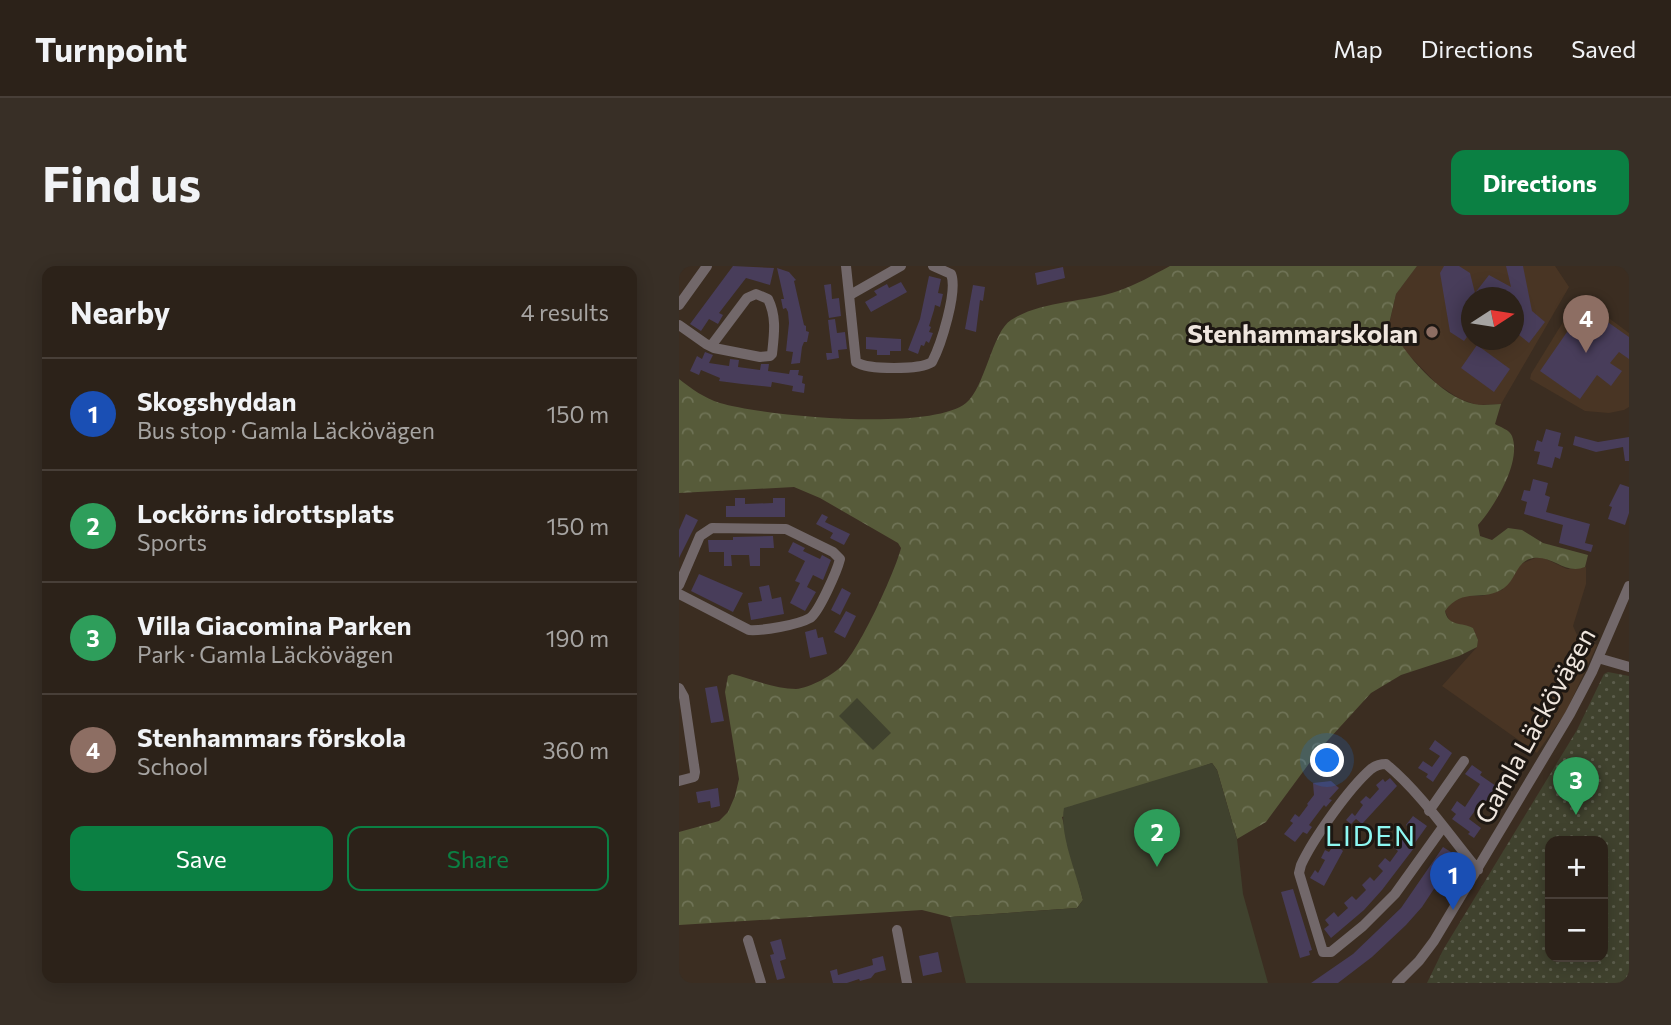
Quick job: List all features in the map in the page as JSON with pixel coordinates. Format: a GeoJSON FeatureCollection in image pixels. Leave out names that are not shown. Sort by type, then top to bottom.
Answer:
{"type":"FeatureCollection","features":[{"type":"Feature","properties":{"kind":"street"},"geometry":{"type":"LineString","coordinates":[[679,305],[707,266]]}},
{"type":"Feature","properties":{"kind":"street"},"geometry":{"type":"LineString","coordinates":[[846,266],[856,362],[863,366],[913,368],[927,365],[935,357],[954,281],[951,274],[933,266]]}},
{"type":"Feature","properties":{"kind":"street"},"geometry":{"type":"LineString","coordinates":[[850,295],[901,266]]}},
{"type":"Feature","properties":{"kind":"street"},"geometry":{"type":"LineString","coordinates":[[679,325],[711,346],[750,355],[772,356],[775,331],[768,299],[756,294],[747,298],[711,346]]}},
{"type":"Feature","properties":{"kind":"street"},"geometry":{"type":"LineString","coordinates":[[679,585],[700,536],[712,528],[786,529],[833,552],[840,559],[815,613],[802,621],[759,630],[749,629],[679,594]]}},
{"type":"Feature","properties":{"kind":"street","name":"Gamla Läckövägen"},"geometry":{"type":"LineString","coordinates":[[1397,983],[1434,941],[1570,714],[1629,586]]}},
{"type":"Feature","properties":{"kind":"street"},"geometry":{"type":"LineString","coordinates":[[1598,658],[1629,667]]}},
{"type":"Feature","properties":{"kind":"street"},"geometry":{"type":"LineString","coordinates":[[679,688],[684,697],[695,772],[692,779],[679,781]]}},
{"type":"Feature","properties":{"kind":"street"},"geometry":{"type":"LineString","coordinates":[[1429,811],[1464,761]]}},
{"type":"Feature","properties":{"kind":"street"},"geometry":{"type":"LineString","coordinates":[[1443,827],[1405,881],[1381,909],[1331,952],[1323,952],[1299,873],[1305,856],[1338,808],[1370,769],[1378,764],[1386,764],[1443,827],[1478,870]]}},
{"type":"Feature","properties":{"kind":"street"},"geometry":{"type":"LineString","coordinates":[[897,930],[905,983]]}},
{"type":"Feature","properties":{"kind":"street"},"geometry":{"type":"LineString","coordinates":[[748,940],[761,983]]}},
{"type":"Feature","properties":{"kind":"shaded area","name":"Stenhammarskolan"},"geometry":{"type":"Polygon","coordinates":[[[1417,266],[1555,266],[1569,287],[1501,404],[1477,405],[1460,399],[1437,384],[1399,345],[1389,325],[1396,294],[1417,266]]]}},
{"type":"Feature","properties":{"kind":"shaded area"},"geometry":{"type":"Polygon","coordinates":[[[1579,296],[1629,333],[1629,407],[1624,410],[1609,413],[1585,411],[1530,379],[1579,296]]]}},
{"type":"Feature","properties":{"kind":"shaded area"},"geometry":{"type":"Polygon","coordinates":[[[1535,558],[1544,558],[1567,569],[1586,567],[1586,584],[1573,626],[1577,635],[1597,645],[1566,712],[1537,753],[1442,686],[1477,647],[1478,640],[1473,628],[1450,622],[1445,611],[1451,603],[1464,596],[1482,596],[1502,590],[1521,564],[1535,558]]]}},
{"type":"Feature","properties":{"kind":"green space"},"geometry":{"type":"Polygon","coordinates":[[[1170,266],[1417,266],[1396,294],[1389,324],[1395,335],[1424,372],[1449,393],[1474,404],[1501,404],[1495,424],[1512,436],[1514,447],[1510,471],[1498,496],[1478,525],[1480,536],[1492,540],[1508,528],[1522,530],[1543,543],[1588,555],[1585,567],[1571,569],[1547,559],[1533,558],[1523,563],[1504,588],[1452,603],[1445,611],[1449,620],[1473,628],[1478,640],[1477,647],[1459,656],[1401,675],[1371,693],[1319,750],[1266,822],[1237,839],[1217,770],[1212,763],[1062,817],[1083,900],[1077,908],[950,917],[922,910],[679,925],[679,832],[719,821],[728,812],[739,779],[725,692],[728,676],[732,674],[772,686],[796,689],[814,684],[833,673],[850,656],[867,627],[901,548],[898,543],[820,498],[794,487],[679,493],[679,379],[714,401],[772,413],[884,419],[947,412],[966,403],[973,396],[1004,326],[1011,320],[1050,305],[1118,291],[1170,266]]]}},
{"type":"Feature","properties":{"kind":"green space"},"geometry":{"type":"Polygon","coordinates":[[[1608,672],[1629,676],[1629,983],[1427,983],[1443,950],[1577,730],[1604,674],[1608,672]]]}},
{"type":"Feature","properties":{"kind":"green space"},"geometry":{"type":"Polygon","coordinates":[[[857,698],[891,733],[873,750],[839,716],[857,698]]]}},
{"type":"Feature","properties":{"kind":"green space"},"geometry":{"type":"Polygon","coordinates":[[[1212,763],[1217,770],[1237,839],[1243,894],[1268,983],[966,983],[950,917],[1077,908],[1083,900],[1066,842],[1064,808],[1212,763]]]}},
{"type":"Feature","properties":{"kind":"building"},"geometry":{"type":"Polygon","coordinates":[[[733,266],[774,268],[770,285],[746,278],[719,313],[723,315],[718,324],[709,319],[701,331],[690,324],[733,266]]]}},
{"type":"Feature","properties":{"kind":"building"},"geometry":{"type":"Polygon","coordinates":[[[1444,266],[1459,266],[1470,273],[1474,287],[1461,287],[1461,339],[1450,332],[1440,273],[1444,266]]]}},
{"type":"Feature","properties":{"kind":"building"},"geometry":{"type":"Polygon","coordinates":[[[1506,266],[1523,266],[1532,311],[1545,322],[1529,343],[1524,339],[1524,287],[1511,287],[1506,266]]]}},
{"type":"Feature","properties":{"kind":"building"},"geometry":{"type":"Polygon","coordinates":[[[1063,267],[1065,278],[1037,285],[1035,273],[1063,267]]]}},
{"type":"Feature","properties":{"kind":"building"},"geometry":{"type":"Polygon","coordinates":[[[777,268],[789,272],[796,280],[794,281],[804,325],[809,332],[807,342],[804,342],[802,347],[800,363],[791,364],[793,352],[786,351],[788,312],[786,308],[783,309],[781,299],[784,299],[777,268]]]}},
{"type":"Feature","properties":{"kind":"building"},"geometry":{"type":"Polygon","coordinates":[[[1489,275],[1511,287],[1480,287],[1489,275]]]}},
{"type":"Feature","properties":{"kind":"building"},"geometry":{"type":"Polygon","coordinates":[[[929,276],[941,279],[938,293],[943,294],[940,307],[935,305],[929,326],[929,332],[933,333],[929,343],[926,341],[924,346],[921,345],[918,354],[908,350],[920,319],[929,276]]]}},
{"type":"Feature","properties":{"kind":"building"},"geometry":{"type":"Polygon","coordinates":[[[901,282],[907,292],[871,312],[865,302],[877,295],[874,291],[887,284],[889,288],[901,282]]]}},
{"type":"Feature","properties":{"kind":"building"},"geometry":{"type":"Polygon","coordinates":[[[831,284],[832,299],[839,298],[841,316],[829,318],[824,285],[831,284]]]}},
{"type":"Feature","properties":{"kind":"building"},"geometry":{"type":"Polygon","coordinates":[[[973,285],[985,287],[983,301],[980,300],[976,332],[965,329],[973,285]]]}},
{"type":"Feature","properties":{"kind":"building"},"geometry":{"type":"Polygon","coordinates":[[[1585,306],[1629,337],[1629,359],[1619,352],[1610,363],[1622,371],[1611,386],[1597,375],[1580,399],[1540,371],[1585,306]]]}},
{"type":"Feature","properties":{"kind":"building"},"geometry":{"type":"Polygon","coordinates":[[[835,319],[837,333],[845,332],[847,349],[838,350],[839,358],[827,360],[826,353],[832,353],[828,320],[835,319]]]}},
{"type":"Feature","properties":{"kind":"building"},"geometry":{"type":"Polygon","coordinates":[[[866,337],[901,339],[901,351],[890,351],[890,355],[877,355],[877,350],[866,349],[866,337]]]}},
{"type":"Feature","properties":{"kind":"building"},"geometry":{"type":"Polygon","coordinates":[[[1474,350],[1484,350],[1510,369],[1494,392],[1461,368],[1474,350]]]}},
{"type":"Feature","properties":{"kind":"building"},"geometry":{"type":"Polygon","coordinates":[[[705,352],[713,355],[709,363],[729,366],[730,359],[739,360],[738,367],[760,370],[761,364],[769,364],[768,371],[789,374],[790,370],[799,370],[798,375],[803,376],[802,383],[805,384],[804,393],[792,391],[793,386],[772,382],[771,387],[719,381],[720,378],[701,370],[699,375],[690,371],[697,356],[702,359],[705,352]]]}},
{"type":"Feature","properties":{"kind":"building"},"geometry":{"type":"Polygon","coordinates":[[[1546,429],[1561,433],[1558,446],[1563,447],[1560,459],[1555,457],[1552,468],[1537,464],[1540,452],[1534,451],[1537,440],[1542,442],[1546,429]]]}},
{"type":"Feature","properties":{"kind":"building"},"geometry":{"type":"Polygon","coordinates":[[[1575,436],[1598,442],[1629,437],[1629,461],[1625,461],[1623,447],[1596,452],[1573,445],[1575,436]]]}},
{"type":"Feature","properties":{"kind":"building"},"geometry":{"type":"Polygon","coordinates":[[[1533,479],[1548,483],[1545,495],[1550,497],[1546,512],[1590,524],[1585,543],[1593,545],[1591,552],[1559,543],[1563,525],[1524,514],[1527,502],[1521,500],[1524,490],[1530,491],[1533,479]]]}},
{"type":"Feature","properties":{"kind":"building"},"geometry":{"type":"Polygon","coordinates":[[[1620,484],[1629,487],[1629,513],[1625,525],[1608,519],[1612,507],[1609,506],[1620,484]]]}},
{"type":"Feature","properties":{"kind":"building"},"geometry":{"type":"Polygon","coordinates":[[[735,498],[745,498],[745,504],[773,503],[773,498],[785,498],[785,517],[726,517],[726,506],[735,506],[735,498]]]}},
{"type":"Feature","properties":{"kind":"building"},"geometry":{"type":"Polygon","coordinates":[[[686,514],[698,520],[679,558],[679,530],[686,514]]]}},
{"type":"Feature","properties":{"kind":"building"},"geometry":{"type":"Polygon","coordinates":[[[822,514],[828,517],[825,522],[850,534],[844,545],[830,538],[833,533],[816,524],[822,514]]]}},
{"type":"Feature","properties":{"kind":"building"},"geometry":{"type":"Polygon","coordinates":[[[773,536],[774,548],[760,548],[760,566],[750,566],[749,555],[731,555],[732,566],[724,566],[724,552],[709,552],[708,540],[773,536]]]}},
{"type":"Feature","properties":{"kind":"building"},"geometry":{"type":"Polygon","coordinates":[[[793,542],[805,548],[803,551],[820,559],[822,555],[831,560],[823,580],[813,575],[807,587],[816,592],[805,611],[790,603],[800,583],[795,581],[805,561],[788,552],[793,542]]]}},
{"type":"Feature","properties":{"kind":"building"},"geometry":{"type":"Polygon","coordinates":[[[699,574],[743,593],[733,612],[691,591],[699,574]]]}},
{"type":"Feature","properties":{"kind":"building"},"geometry":{"type":"Polygon","coordinates":[[[769,585],[772,599],[781,597],[784,614],[751,620],[748,603],[762,601],[759,587],[769,585]]]}},
{"type":"Feature","properties":{"kind":"building"},"geometry":{"type":"Polygon","coordinates":[[[842,588],[851,593],[840,615],[831,610],[842,588]]]}},
{"type":"Feature","properties":{"kind":"building"},"geometry":{"type":"Polygon","coordinates":[[[846,611],[856,616],[845,638],[834,632],[846,611]]]}},
{"type":"Feature","properties":{"kind":"building"},"geometry":{"type":"Polygon","coordinates":[[[816,629],[818,638],[823,637],[827,654],[810,658],[805,632],[816,629]]]}},
{"type":"Feature","properties":{"kind":"building"},"geometry":{"type":"Polygon","coordinates":[[[717,686],[724,721],[711,723],[705,688],[717,686]]]}},
{"type":"Feature","properties":{"kind":"building"},"geometry":{"type":"Polygon","coordinates":[[[1435,740],[1452,753],[1433,782],[1426,777],[1428,774],[1418,768],[1423,761],[1432,767],[1440,756],[1429,749],[1435,740]]]}},
{"type":"Feature","properties":{"kind":"building"},"geometry":{"type":"Polygon","coordinates":[[[1472,765],[1482,772],[1480,775],[1496,786],[1482,807],[1479,805],[1469,819],[1481,828],[1474,838],[1452,819],[1456,814],[1451,810],[1457,801],[1465,807],[1480,784],[1465,774],[1472,765]]]}},
{"type":"Feature","properties":{"kind":"building"},"geometry":{"type":"Polygon","coordinates":[[[1390,778],[1397,786],[1362,824],[1356,819],[1351,824],[1346,820],[1352,813],[1355,816],[1363,805],[1360,802],[1366,796],[1370,799],[1379,789],[1376,785],[1383,779],[1385,782],[1390,778]]]}},
{"type":"Feature","properties":{"kind":"building"},"geometry":{"type":"Polygon","coordinates":[[[1331,781],[1339,788],[1329,799],[1332,800],[1326,807],[1324,805],[1309,825],[1312,827],[1307,834],[1303,832],[1295,842],[1284,834],[1293,823],[1290,821],[1295,814],[1299,817],[1314,795],[1313,783],[1331,781]]]}},
{"type":"Feature","properties":{"kind":"building"},"geometry":{"type":"Polygon","coordinates":[[[718,788],[720,806],[711,808],[710,801],[698,803],[696,792],[718,788]]]}},
{"type":"Feature","properties":{"kind":"building"},"geometry":{"type":"Polygon","coordinates":[[[1413,816],[1427,826],[1412,847],[1414,848],[1364,910],[1331,938],[1324,929],[1329,925],[1325,920],[1334,912],[1338,917],[1348,908],[1344,903],[1352,896],[1356,900],[1366,890],[1362,885],[1370,877],[1374,881],[1383,871],[1378,866],[1385,858],[1390,862],[1398,851],[1393,847],[1400,838],[1403,840],[1411,829],[1406,825],[1413,816]]]}},
{"type":"Feature","properties":{"kind":"building"},"geometry":{"type":"Polygon","coordinates":[[[1335,843],[1343,851],[1324,886],[1310,878],[1315,870],[1318,873],[1325,860],[1321,858],[1325,850],[1329,852],[1335,843]]]}},
{"type":"Feature","properties":{"kind":"building"},"geometry":{"type":"Polygon","coordinates":[[[1443,847],[1451,852],[1448,857],[1453,860],[1422,907],[1406,925],[1372,957],[1338,983],[1311,983],[1353,954],[1401,908],[1443,847]]]}},
{"type":"Feature","properties":{"kind":"building"},"geometry":{"type":"Polygon","coordinates":[[[1293,889],[1312,950],[1309,951],[1310,955],[1300,958],[1281,892],[1293,889]]]}},
{"type":"Feature","properties":{"kind":"building"},"geometry":{"type":"Polygon","coordinates":[[[781,939],[786,959],[780,961],[785,978],[777,980],[770,955],[774,954],[770,942],[781,939]]]}},
{"type":"Feature","properties":{"kind":"building"},"geometry":{"type":"Polygon","coordinates":[[[938,952],[942,972],[923,976],[919,956],[938,952]]]}},
{"type":"Feature","properties":{"kind":"building"},"geometry":{"type":"Polygon","coordinates":[[[883,956],[886,970],[860,981],[833,983],[830,971],[837,969],[838,975],[873,965],[872,959],[883,956]]]}},
{"type":"Feature","properties":{"kind":"place","name":"Stenhammarskolan"},"geometry":{"type":"Point","coordinates":[1432,332]}},
{"type":"Feature","properties":{"kind":"place","name":"Stenhammars förskola"},"geometry":{"type":"Point","coordinates":[1586,353]}},
{"type":"Feature","properties":{"kind":"place","name":"Villa Giacomina Parken"},"geometry":{"type":"Point","coordinates":[1576,815]}},
{"type":"Feature","properties":{"kind":"place","name":"Lockörns idrottsplats"},"geometry":{"type":"Point","coordinates":[1157,867]}},
{"type":"Feature","properties":{"kind":"place","name":"Skogshyddan"},"geometry":{"type":"Point","coordinates":[1453,910]}},
{"type":"Feature","properties":{"kind":"district","name":"LIDEN"},"geometry":{"type":"Point","coordinates":[1371,835]}}]}
